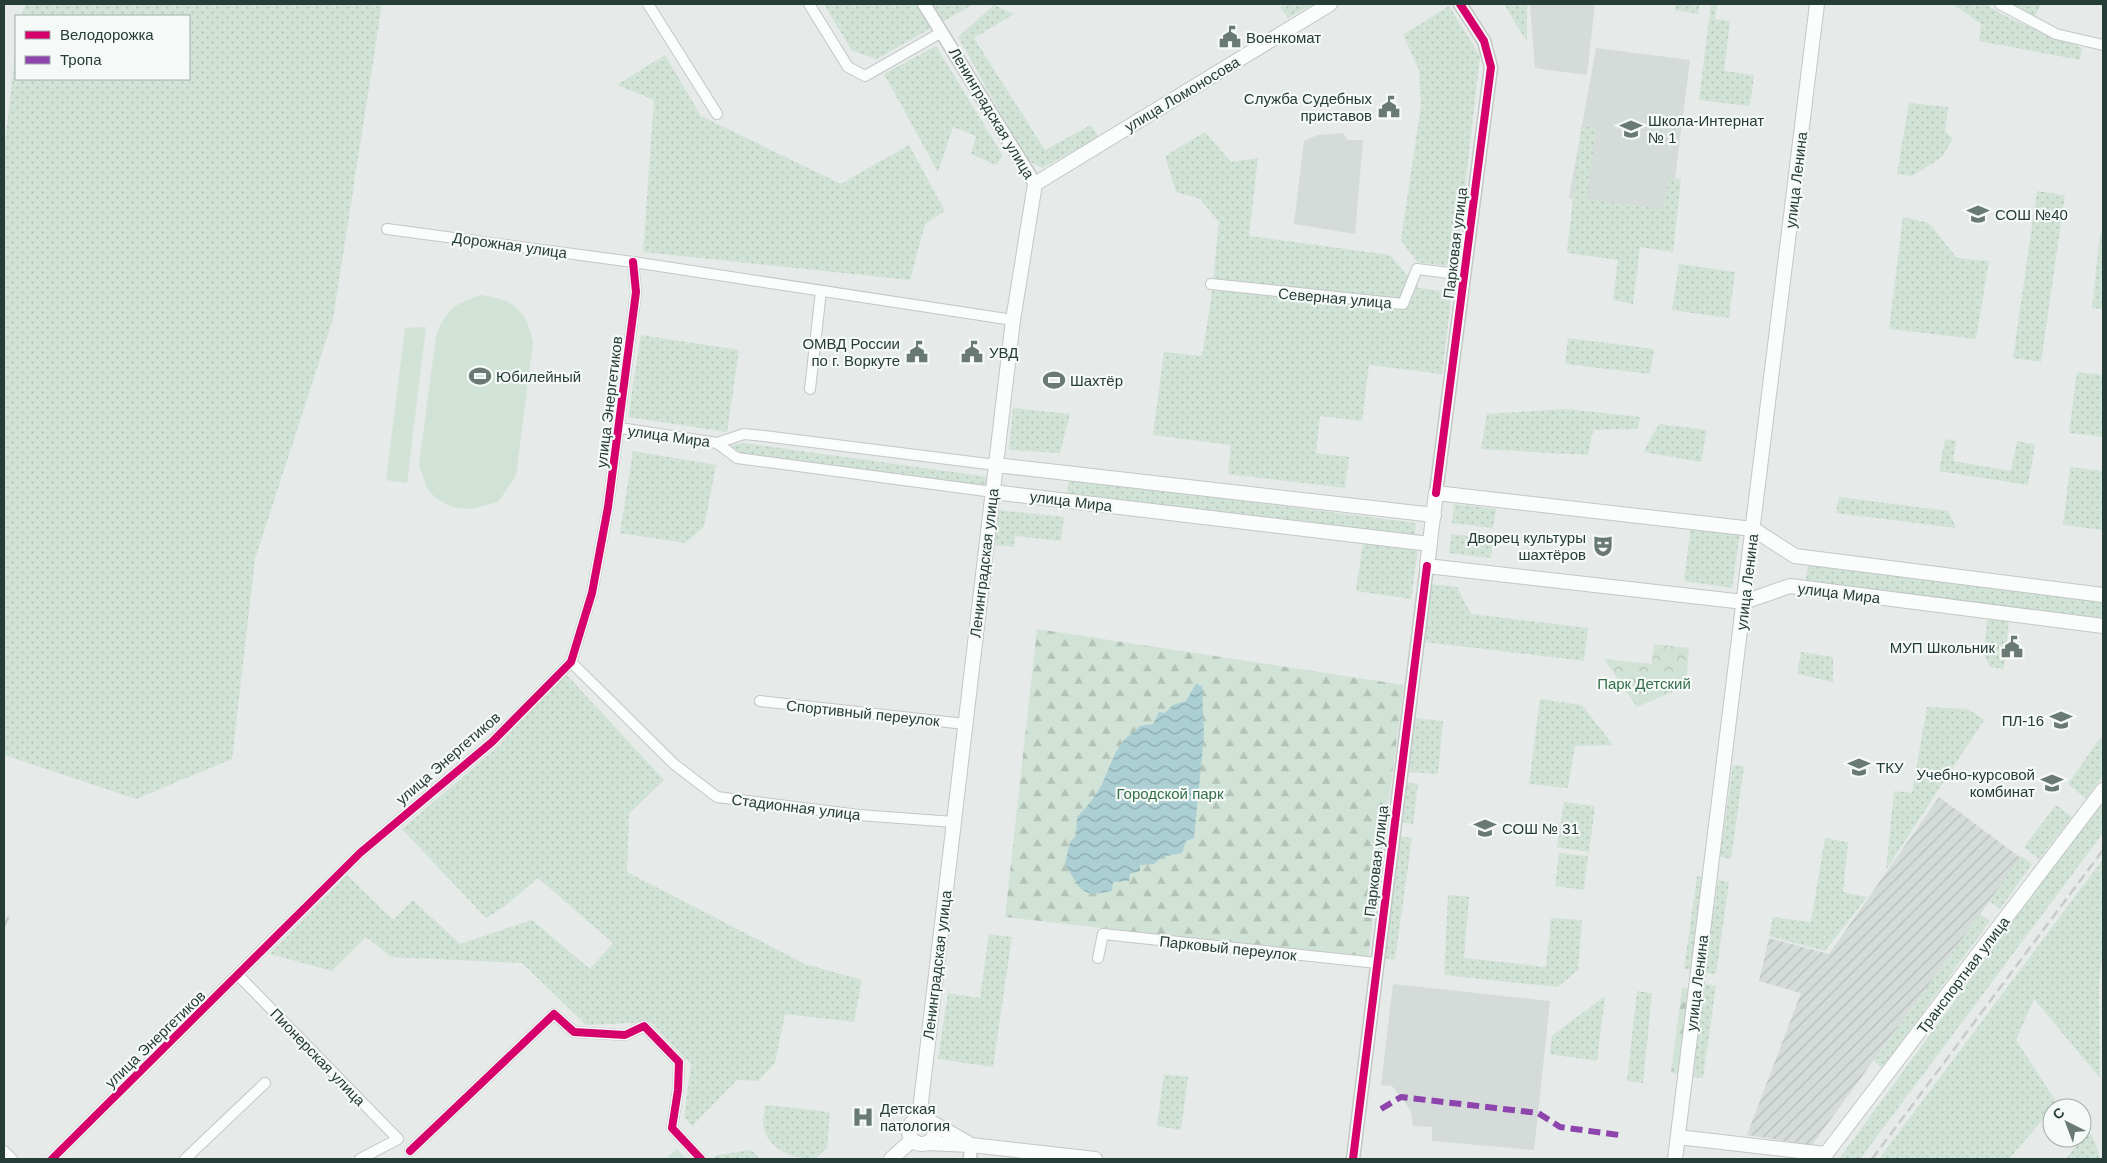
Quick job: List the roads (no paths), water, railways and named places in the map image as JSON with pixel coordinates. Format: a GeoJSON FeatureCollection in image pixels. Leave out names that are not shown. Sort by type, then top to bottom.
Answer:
{"type":"FeatureCollection","features":[{"type":"Feature","properties":{"kind":"main road","name":"улица Ломоносова"},"geometry":{"type":"LineString","coordinates":[[1035,184],[1330,4]]}},
{"type":"Feature","properties":{"kind":"main road","name":"улица Ленина"},"geometry":{"type":"LineString","coordinates":[[1675,1159],[1818,4]]}},
{"type":"Feature","properties":{"kind":"main road","name":"Ленинградская улица"},"geometry":{"type":"LineString","coordinates":[[925,1121],[965,724],[1013,320],[1035,184]]}},
{"type":"Feature","properties":{"kind":"main road","name":"улица Мира"},"geometry":{"type":"LineString","coordinates":[[996,465],[1434,515]]}},
{"type":"Feature","properties":{"kind":"main road","name":"улица Мира"},"geometry":{"type":"LineString","coordinates":[[993,492],[1430,544]]}},
{"type":"Feature","properties":{"kind":"main road"},"geometry":{"type":"LineString","coordinates":[[1436,493],[1753,530],[1795,556],[2103,595]]}},
{"type":"Feature","properties":{"kind":"main road","name":"Парковая улица"},"geometry":{"type":"LineString","coordinates":[[1427,566],[1436,493]]}},
{"type":"Feature","properties":{"kind":"main road","name":"улица Мира"},"geometry":{"type":"LineString","coordinates":[[1427,566],[1744,602],[1790,586],[2103,626]]}},
{"type":"Feature","properties":{"kind":"main road","name":"Транспортная улица"},"geometry":{"type":"LineString","coordinates":[[1824,1157],[2103,790]]}},
{"type":"Feature","properties":{"kind":"main road"},"geometry":{"type":"LineString","coordinates":[[925,1121],[934,1131],[934,1136],[927,1143]]}},
{"type":"Feature","properties":{"kind":"main road"},"geometry":{"type":"LineString","coordinates":[[912,1140],[910,1127],[925,1121],[971,1145]]}},
{"type":"Feature","properties":{"kind":"main road"},"geometry":{"type":"LineString","coordinates":[[1678,1137],[1824,1157]]}},
{"type":"Feature","properties":{"kind":"main road"},"geometry":{"type":"LineString","coordinates":[[912,1140],[921,1144],[971,1145],[1095,1159]]}},
{"type":"Feature","properties":{"kind":"main road"},"geometry":{"type":"LineString","coordinates":[[891,1159],[912,1140]]}},
{"type":"Feature","properties":{"kind":"street"},"geometry":{"type":"LineString","coordinates":[[648,4],[717,114]]}},
{"type":"Feature","properties":{"kind":"street","name":"Ленинградская улица"},"geometry":{"type":"LineString","coordinates":[[809,4],[848,67],[865,76],[942,32]]}},
{"type":"Feature","properties":{"kind":"street","name":"Ленинградская улица"},"geometry":{"type":"LineString","coordinates":[[924,4],[1035,184]]}},
{"type":"Feature","properties":{"kind":"street","name":"Парковая улица"},"geometry":{"type":"LineString","coordinates":[[1436,493],[1491,67],[1484,41],[1460,4]]}},
{"type":"Feature","properties":{"kind":"street"},"geometry":{"type":"LineString","coordinates":[[2000,4],[2056,34],[2103,45]]}},
{"type":"Feature","properties":{"kind":"street","name":"Дорожная улица"},"geometry":{"type":"LineString","coordinates":[[387,229],[633,262],[1013,320]]}},
{"type":"Feature","properties":{"kind":"street","name":"улица Энергетиков"},"geometry":{"type":"LineString","coordinates":[[52,1159],[239,976],[360,853],[492,742],[572,662],[592,593],[608,507],[620,428],[636,292],[633,262]]}},
{"type":"Feature","properties":{"kind":"street","name":"Северная улица"},"geometry":{"type":"LineString","coordinates":[[1211,284],[1403,304],[1417,269],[1465,274]]}},
{"type":"Feature","properties":{"kind":"street"},"geometry":{"type":"LineString","coordinates":[[810,389],[821,291]]}},
{"type":"Feature","properties":{"kind":"street","name":"улица Мира"},"geometry":{"type":"LineString","coordinates":[[620,428],[718,443],[744,434],[996,465]]}},
{"type":"Feature","properties":{"kind":"street","name":"улица Мира"},"geometry":{"type":"LineString","coordinates":[[718,443],[737,458],[993,492]]}},
{"type":"Feature","properties":{"kind":"street","name":"Парковая улица"},"geometry":{"type":"LineString","coordinates":[[1353,1159],[1427,566]]}},
{"type":"Feature","properties":{"kind":"street","name":"Стадионная улица"},"geometry":{"type":"LineString","coordinates":[[572,662],[674,764],[716,797],[859,815],[954,822]]}},
{"type":"Feature","properties":{"kind":"street","name":"Спортивный переулок"},"geometry":{"type":"LineString","coordinates":[[760,701],[965,724]]}},
{"type":"Feature","properties":{"kind":"street","name":"Парковый переулок"},"geometry":{"type":"LineString","coordinates":[[1098,958],[1104,934],[1377,963]]}},
{"type":"Feature","properties":{"kind":"street","name":"Пионерская улица"},"geometry":{"type":"LineString","coordinates":[[239,976],[398,1139],[360,1159]]}},
{"type":"Feature","properties":{"kind":"street"},"geometry":{"type":"LineString","coordinates":[[410,1151],[554,1014],[574,1032],[625,1035],[644,1026],[679,1062],[678,1090],[672,1128],[701,1159]]}},
{"type":"Feature","properties":{"kind":"street"},"geometry":{"type":"LineString","coordinates":[[185,1159],[265,1083]]}},
{"type":"Feature","properties":{"kind":"street"},"geometry":{"type":"LineString","coordinates":[[970,1159],[971,1145]]}},
{"type":"Feature","properties":{"kind":"street"},"geometry":{"type":"LineString","coordinates":[[4,1151],[12,1159]]}},
{"type":"Feature","properties":{"kind":"water"},"geometry":{"type":"Polygon","coordinates":[[[1196,684],[1202,686],[1204,736],[1194,838],[1186,841],[1182,853],[1162,857],[1154,864],[1140,865],[1140,871],[1130,874],[1129,881],[1113,882],[1112,891],[1093,893],[1082,890],[1065,864],[1070,842],[1076,836],[1077,817],[1100,788],[1115,755],[1125,739],[1139,726],[1153,724],[1159,712],[1165,713],[1173,705],[1186,701],[1196,684]]]}},
{"type":"Feature","properties":{"kind":"railway"},"geometry":{"type":"LineString","coordinates":[[1872,1159],[2103,850]]}},
{"type":"Feature","properties":{"kind":"railway"},"geometry":{"type":"LineString","coordinates":[[4,926],[10,914]]}},
{"type":"Feature","properties":{"kind":"place","name":"Военкомат"},"geometry":{"type":"Point","coordinates":[1230,37]}},
{"type":"Feature","properties":{"kind":"place","name":"Служба Судебных приставов"},"geometry":{"type":"Point","coordinates":[1389,107]}},
{"type":"Feature","properties":{"kind":"place","name":"Школа-Интернат № 1"},"geometry":{"type":"Point","coordinates":[1631,129]}},
{"type":"Feature","properties":{"kind":"place","name":"СОШ №40"},"geometry":{"type":"Point","coordinates":[1978,214]}},
{"type":"Feature","properties":{"kind":"place","name":"ОМВД России по г. Воркуте"},"geometry":{"type":"Point","coordinates":[917,352]}},
{"type":"Feature","properties":{"kind":"place","name":"УВД"},"geometry":{"type":"Point","coordinates":[972,352]}},
{"type":"Feature","properties":{"kind":"place","name":"Юбилейный"},"geometry":{"type":"Point","coordinates":[480,376]}},
{"type":"Feature","properties":{"kind":"place","name":"Шахтёр"},"geometry":{"type":"Point","coordinates":[1054,380]}},
{"type":"Feature","properties":{"kind":"place","name":"Дворец культуры шахтёров"},"geometry":{"type":"Point","coordinates":[1603,546]}},
{"type":"Feature","properties":{"kind":"place","name":"МУП Школьник"},"geometry":{"type":"Point","coordinates":[2012,647]}},
{"type":"Feature","properties":{"kind":"place","name":"ПЛ-16"},"geometry":{"type":"Point","coordinates":[2061,720]}},
{"type":"Feature","properties":{"kind":"place","name":"ТКУ"},"geometry":{"type":"Point","coordinates":[1859,767]}},
{"type":"Feature","properties":{"kind":"place","name":"Учебно-курсовой комбинат"},"geometry":{"type":"Point","coordinates":[2052,783]}},
{"type":"Feature","properties":{"kind":"place","name":"СОШ № 31"},"geometry":{"type":"Point","coordinates":[1485,828]}},
{"type":"Feature","properties":{"kind":"place","name":"Детская патология"},"geometry":{"type":"Point","coordinates":[863,1117]}},
{"type":"Feature","properties":{"kind":"park label","name":"Парк Детский"},"geometry":{"type":"Point","coordinates":[1644,683]}},
{"type":"Feature","properties":{"kind":"park label","name":"Городской парк"},"geometry":{"type":"Point","coordinates":[1170,793]}}]}
